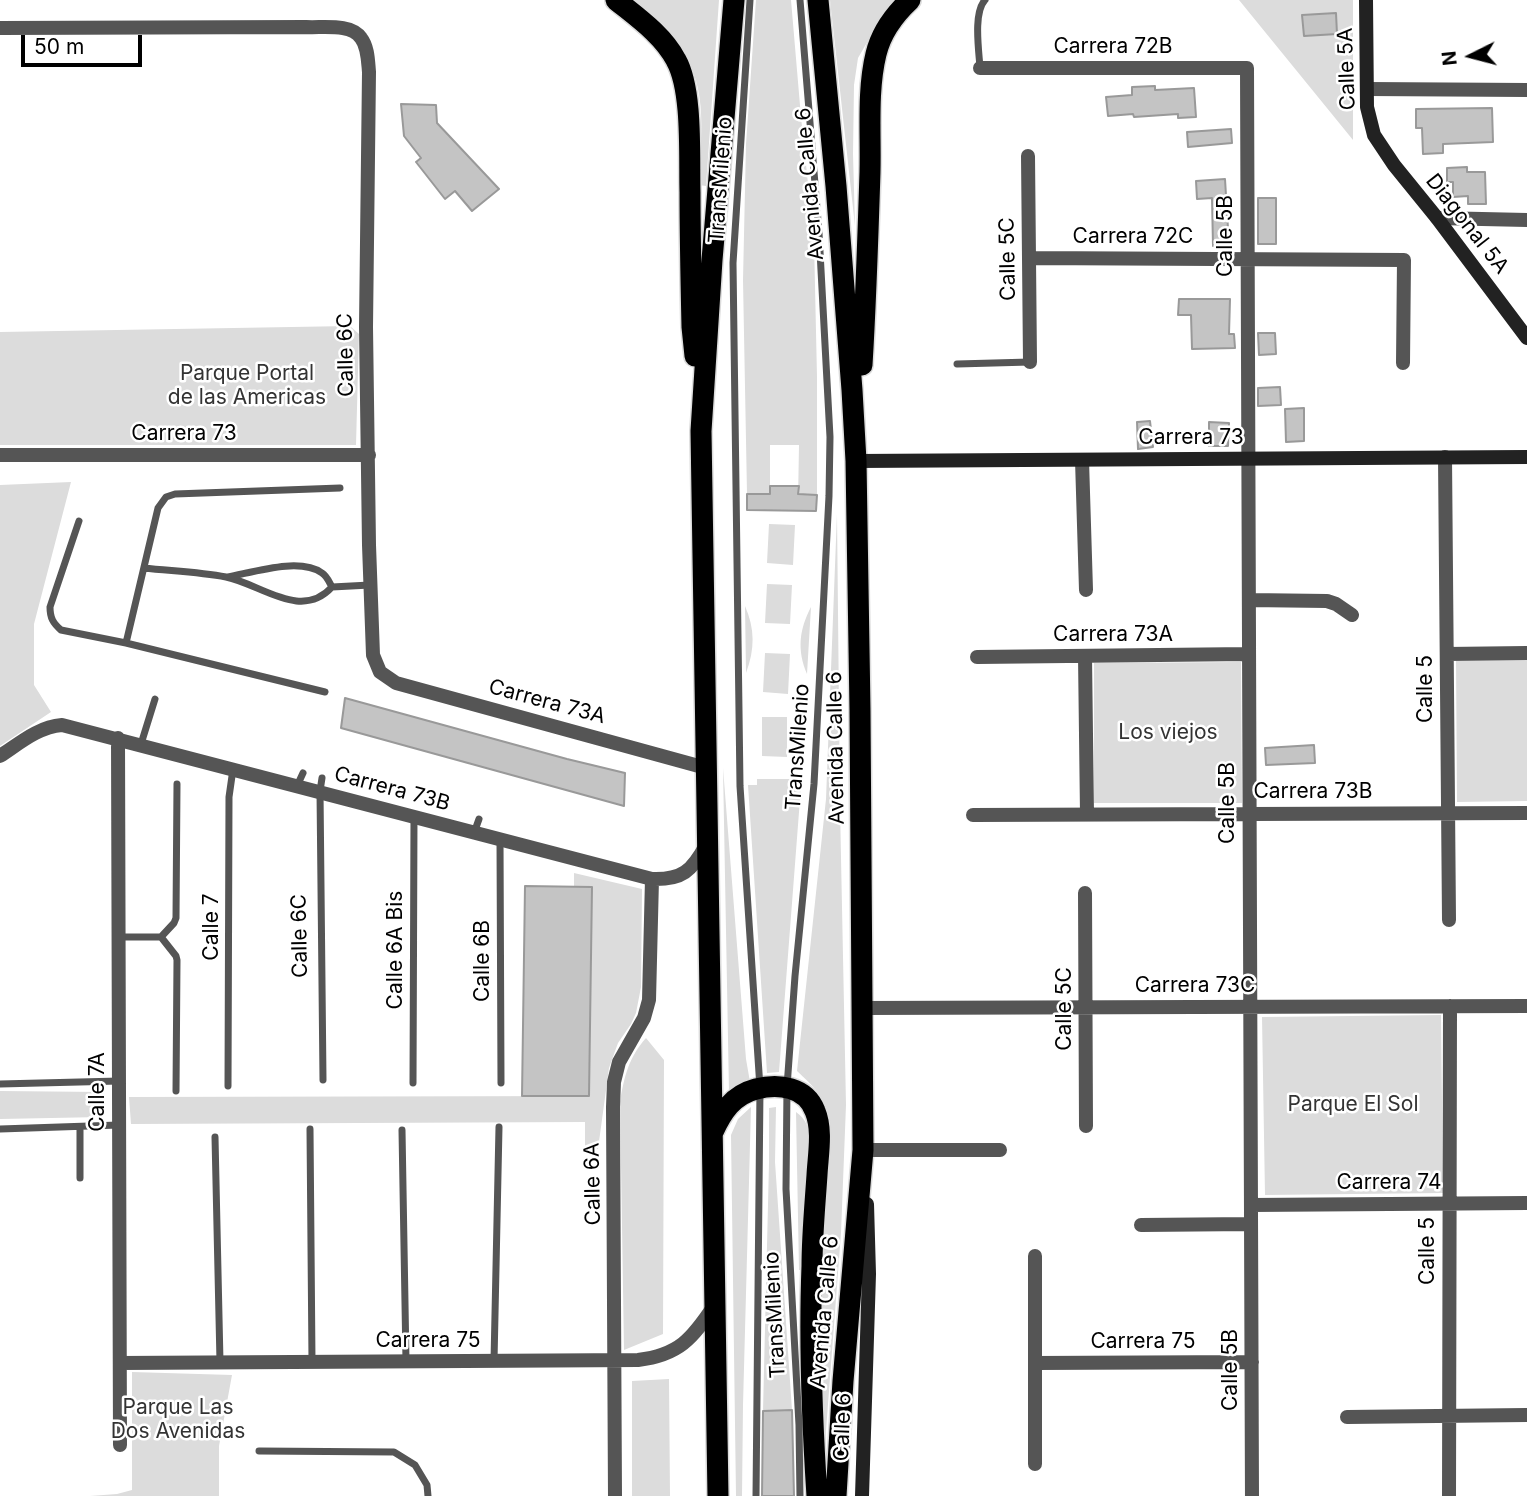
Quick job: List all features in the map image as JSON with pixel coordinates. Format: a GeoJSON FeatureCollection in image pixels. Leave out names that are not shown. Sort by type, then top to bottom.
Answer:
{"type":"FeatureCollection","features":[{"type":"Feature","properties":{"kind":"highway"},"geometry":{"type":"LineString","coordinates":[[615,0],[654,32],[670,50],[682,72],[686,94],[692,327],[701,431],[718,1496]]}},
{"type":"Feature","properties":{"kind":"highway"},"geometry":{"type":"LineString","coordinates":[[701,431],[734,0]]}},
{"type":"Feature","properties":{"kind":"highway","name":"Avenida Calle 6"},"geometry":{"type":"LineString","coordinates":[[818,0],[848,326],[856,461],[863,1008],[863,1150],[836,1496]]}},
{"type":"Feature","properties":{"kind":"highway"},"geometry":{"type":"LineString","coordinates":[[856,461],[868,262],[873,76],[876,52],[884,33],[894,16],[910,0]]}},
{"type":"Feature","properties":{"kind":"highway"},"geometry":{"type":"LineString","coordinates":[[711,1136],[727,1106],[747,1092],[760,1088],[787,1087],[798,1091],[815,1110],[819,1125],[811,1265],[810,1339],[817,1496]]}},
{"type":"Feature","properties":{"kind":"street","name":"Calle 5A"},"geometry":{"type":"LineString","coordinates":[[1366,0],[1367,107],[1374,135]]}},
{"type":"Feature","properties":{"kind":"street","name":"Calle 6C"},"geometry":{"type":"LineString","coordinates":[[0,28],[306,27],[350,29],[361,37],[369,72],[366,327],[370,585],[373,655],[380,672]]}},
{"type":"Feature","properties":{"kind":"street","name":"Carrera 72B"},"geometry":{"type":"LineString","coordinates":[[980,68],[1247,68]]}},
{"type":"Feature","properties":{"kind":"street","name":"Calle 5B"},"geometry":{"type":"LineString","coordinates":[[1247,68],[1252,1496]]}},
{"type":"Feature","properties":{"kind":"street"},"geometry":{"type":"LineString","coordinates":[[1367,89],[1527,90]]}},
{"type":"Feature","properties":{"kind":"street","name":"Diagonal 5A"},"geometry":{"type":"LineString","coordinates":[[1374,135],[1527,338]]}},
{"type":"Feature","properties":{"kind":"street","name":"Calle 5C"},"geometry":{"type":"LineString","coordinates":[[1028,156],[1030,362]]}},
{"type":"Feature","properties":{"kind":"street"},"geometry":{"type":"LineString","coordinates":[[1437,218],[1527,220]]}},
{"type":"Feature","properties":{"kind":"street","name":"Carrera 72C"},"geometry":{"type":"LineString","coordinates":[[1029,258],[1404,260],[1403,363]]}},
{"type":"Feature","properties":{"kind":"street","name":"Carrera 73"},"geometry":{"type":"LineString","coordinates":[[0,455],[369,455]]}},
{"type":"Feature","properties":{"kind":"street","name":"Calle 5"},"geometry":{"type":"LineString","coordinates":[[1445,457],[1449,920]]}},
{"type":"Feature","properties":{"kind":"street","name":"Carrera 73"},"geometry":{"type":"LineString","coordinates":[[856,461],[1527,457]]}},
{"type":"Feature","properties":{"kind":"street"},"geometry":{"type":"LineString","coordinates":[[1082,460],[1086,590]]}},
{"type":"Feature","properties":{"kind":"street"},"geometry":{"type":"LineString","coordinates":[[1249,600],[1327,601],[1353,615]]}},
{"type":"Feature","properties":{"kind":"street"},"geometry":{"type":"LineString","coordinates":[[1447,654],[1527,653]]}},
{"type":"Feature","properties":{"kind":"street","name":"Carrera 73A"},"geometry":{"type":"LineString","coordinates":[[977,657],[1249,654]]}},
{"type":"Feature","properties":{"kind":"street"},"geometry":{"type":"LineString","coordinates":[[1085,656],[1087,814]]}},
{"type":"Feature","properties":{"kind":"street","name":"Carrera 73A"},"geometry":{"type":"LineString","coordinates":[[380,672],[396,682],[706,768]]}},
{"type":"Feature","properties":{"kind":"street","name":"Carrera 73B"},"geometry":{"type":"LineString","coordinates":[[0,756],[40,730],[62,725],[233,769],[300,779],[414,817],[477,826],[500,839],[652,879],[663,880],[689,870],[707,844]]}},
{"type":"Feature","properties":{"kind":"street","name":"Calle 7A"},"geometry":{"type":"LineString","coordinates":[[118,738],[120,1445]]}},
{"type":"Feature","properties":{"kind":"street","name":"Carrera 73B"},"geometry":{"type":"LineString","coordinates":[[973,815],[1527,813]]}},
{"type":"Feature","properties":{"kind":"street","name":"Calle 6A"},"geometry":{"type":"LineString","coordinates":[[615,1496],[614,1082],[620,1062],[644,1018],[649,999],[652,879]]}},
{"type":"Feature","properties":{"kind":"street","name":"Calle 5C"},"geometry":{"type":"LineString","coordinates":[[1085,893],[1086,1126]]}},
{"type":"Feature","properties":{"kind":"street","name":"Calle 5"},"geometry":{"type":"LineString","coordinates":[[1449,1496],[1450,1006]]}},
{"type":"Feature","properties":{"kind":"street","name":"Carrera 73C"},"geometry":{"type":"LineString","coordinates":[[863,1008],[1527,1006]]}},
{"type":"Feature","properties":{"kind":"street"},"geometry":{"type":"LineString","coordinates":[[863,1150],[1000,1150]]}},
{"type":"Feature","properties":{"kind":"street","name":"Calle 6"},"geometry":{"type":"LineString","coordinates":[[862,1496],[869,1274],[863,1150]]}},
{"type":"Feature","properties":{"kind":"street","name":"Carrera 74"},"geometry":{"type":"LineString","coordinates":[[1251,1205],[1527,1203]]}},
{"type":"Feature","properties":{"kind":"street"},"geometry":{"type":"LineString","coordinates":[[1141,1225],[1251,1224]]}},
{"type":"Feature","properties":{"kind":"street"},"geometry":{"type":"LineString","coordinates":[[1035,1256],[1035,1464]]}},
{"type":"Feature","properties":{"kind":"street","name":"Carrera 75"},"geometry":{"type":"LineString","coordinates":[[120,1363],[615,1361],[657,1357],[669,1353],[691,1336],[714,1307]]}},
{"type":"Feature","properties":{"kind":"street","name":"Carrera 75"},"geometry":{"type":"LineString","coordinates":[[1035,1363],[1252,1363]]}},
{"type":"Feature","properties":{"kind":"street"},"geometry":{"type":"LineString","coordinates":[[1348,1417],[1527,1415]]}},
{"type":"Feature","properties":{"kind":"lane","name":"TransMilenio"},"geometry":{"type":"LineString","coordinates":[[750,0],[733,263],[740,786],[760,1088],[755,1496]]}},
{"type":"Feature","properties":{"kind":"lane","name":"TransMilenio"},"geometry":{"type":"LineString","coordinates":[[800,0],[820,233],[830,437],[814,784],[787,1087],[786,1189],[799,1425],[800,1496]]}},
{"type":"Feature","properties":{"kind":"lane"},"geometry":{"type":"LineString","coordinates":[[980,68],[978,14],[985,0]]}},
{"type":"Feature","properties":{"kind":"lane"},"geometry":{"type":"LineString","coordinates":[[957,364],[1030,362]]}},
{"type":"Feature","properties":{"kind":"lane"},"geometry":{"type":"LineString","coordinates":[[126,643],[158,508],[166,497],[176,494],[340,488]]}},
{"type":"Feature","properties":{"kind":"lane"},"geometry":{"type":"LineString","coordinates":[[79,522],[50,607],[50,617],[61,630],[126,643],[325,692]]}},
{"type":"Feature","properties":{"kind":"lane"},"geometry":{"type":"LineString","coordinates":[[228,577],[291,566],[310,567],[324,574],[332,587]]}},
{"type":"Feature","properties":{"kind":"lane"},"geometry":{"type":"LineString","coordinates":[[144,568],[228,577],[295,601],[311,601],[324,596],[332,587],[370,585]]}},
{"type":"Feature","properties":{"kind":"lane"},"geometry":{"type":"LineString","coordinates":[[141,744],[155,699]]}},
{"type":"Feature","properties":{"kind":"lane","name":"Calle 7"},"geometry":{"type":"LineString","coordinates":[[228,1086],[229,797],[233,769]]}},
{"type":"Feature","properties":{"kind":"lane"},"geometry":{"type":"LineString","coordinates":[[118,937],[162,937],[176,918],[177,783]]}},
{"type":"Feature","properties":{"kind":"lane","name":"Calle 6C"},"geometry":{"type":"LineString","coordinates":[[321,785],[323,1080]]}},
{"type":"Feature","properties":{"kind":"lane","name":"Calle 6A Bis"},"geometry":{"type":"LineString","coordinates":[[413,1083],[414,817]]}},
{"type":"Feature","properties":{"kind":"lane","name":"Calle 6B"},"geometry":{"type":"LineString","coordinates":[[500,839],[501,1083]]}},
{"type":"Feature","properties":{"kind":"lane"},"geometry":{"type":"LineString","coordinates":[[162,937],[177,960],[176,1091]]}},
{"type":"Feature","properties":{"kind":"lane"},"geometry":{"type":"LineString","coordinates":[[0,1084],[119,1081]]}},
{"type":"Feature","properties":{"kind":"lane"},"geometry":{"type":"LineString","coordinates":[[0,1129],[119,1125]]}},
{"type":"Feature","properties":{"kind":"lane"},"geometry":{"type":"LineString","coordinates":[[80,1126],[80,1178]]}},
{"type":"Feature","properties":{"kind":"lane"},"geometry":{"type":"LineString","coordinates":[[494,1361],[499,1128]]}},
{"type":"Feature","properties":{"kind":"lane"},"geometry":{"type":"LineString","coordinates":[[310,1129],[312,1362]]}},
{"type":"Feature","properties":{"kind":"lane"},"geometry":{"type":"LineString","coordinates":[[402,1130],[406,1362]]}},
{"type":"Feature","properties":{"kind":"lane"},"geometry":{"type":"LineString","coordinates":[[215,1137],[220,1363]]}},
{"type":"Feature","properties":{"kind":"lane"},"geometry":{"type":"LineString","coordinates":[[259,1451],[394,1452],[415,1465],[427,1485],[428,1496]]}},
{"type":"Feature","properties":{"kind":"green space"},"geometry":{"type":"Polygon","coordinates":[[[630,0],[719,0],[706,186],[699,185],[701,115],[696,80],[680,49],[630,0]]]}},
{"type":"Feature","properties":{"kind":"green space"},"geometry":{"type":"Polygon","coordinates":[[[756,0],[791,0],[814,241],[817,495],[808,495],[798,501],[799,445],[770,445],[770,500],[756,494],[747,494],[743,280],[746,144],[756,0]]]}},
{"type":"Feature","properties":{"kind":"green space"},"geometry":{"type":"Polygon","coordinates":[[[830,0],[898,0],[876,27],[858,58],[854,85],[855,226],[830,0]]]}},
{"type":"Feature","properties":{"kind":"green space"},"geometry":{"type":"Polygon","coordinates":[[[1239,0],[1353,0],[1353,140],[1239,0]]]}},
{"type":"Feature","properties":{"kind":"green space","name":"Parque Portal de las Americas"},"geometry":{"type":"Polygon","coordinates":[[[350,326],[359,334],[356,445],[0,445],[0,332],[350,326]]]}},
{"type":"Feature","properties":{"kind":"green space"},"geometry":{"type":"Polygon","coordinates":[[[71,482],[34,624],[34,685],[51,712],[0,746],[0,485],[71,482]]]}},
{"type":"Feature","properties":{"kind":"green space"},"geometry":{"type":"Polygon","coordinates":[[[837,514],[846,1105],[841,1233],[823,1470],[820,1348],[826,1118],[820,1097],[797,1071],[826,799],[837,514]]]}},
{"type":"Feature","properties":{"kind":"green space"},"geometry":{"type":"Polygon","coordinates":[[[769,524],[795,525],[793,565],[767,563],[769,524]]]}},
{"type":"Feature","properties":{"kind":"green space"},"geometry":{"type":"Polygon","coordinates":[[[767,584],[792,585],[790,624],[765,623],[767,584]]]}},
{"type":"Feature","properties":{"kind":"green space"},"geometry":{"type":"Polygon","coordinates":[[[745,606],[753,639],[746,673],[745,606]]]}},
{"type":"Feature","properties":{"kind":"green space"},"geometry":{"type":"Polygon","coordinates":[[[811,607],[807,674],[801,640],[811,607]]]}},
{"type":"Feature","properties":{"kind":"green space"},"geometry":{"type":"Polygon","coordinates":[[[765,653],[790,654],[788,694],[763,692],[765,653]]]}},
{"type":"Feature","properties":{"kind":"green space"},"geometry":{"type":"Polygon","coordinates":[[[1456,660],[1527,660],[1527,801],[1457,802],[1456,660]]]}},
{"type":"Feature","properties":{"kind":"green space","name":"Los viejos"},"geometry":{"type":"Polygon","coordinates":[[[1241,662],[1242,803],[1094,803],[1094,663],[1241,662]]]}},
{"type":"Feature","properties":{"kind":"green space"},"geometry":{"type":"Polygon","coordinates":[[[762,717],[787,717],[787,757],[762,756],[762,717]]]}},
{"type":"Feature","properties":{"kind":"green space"},"geometry":{"type":"Polygon","coordinates":[[[723,768],[750,1082],[729,1093],[723,768]]]}},
{"type":"Feature","properties":{"kind":"green space"},"geometry":{"type":"Polygon","coordinates":[[[757,779],[792,779],[792,785],[801,786],[779,1072],[767,1073],[748,785],[757,785],[757,779]]]}},
{"type":"Feature","properties":{"kind":"green space"},"geometry":{"type":"Polygon","coordinates":[[[574,873],[642,889],[641,987],[636,1013],[618,1043],[609,1068],[598,1149],[585,1148],[585,1122],[131,1124],[129,1097],[589,1096],[592,887],[574,886],[574,873]]]}},
{"type":"Feature","properties":{"kind":"green space","name":"Parque El Sol"},"geometry":{"type":"Polygon","coordinates":[[[1441,1015],[1443,1193],[1265,1195],[1262,1017],[1441,1015]]]}},
{"type":"Feature","properties":{"kind":"green space"},"geometry":{"type":"Polygon","coordinates":[[[646,1038],[664,1060],[663,1334],[624,1350],[620,1102],[628,1068],[635,1052],[646,1038]]]}},
{"type":"Feature","properties":{"kind":"green space"},"geometry":{"type":"Polygon","coordinates":[[[0,1091],[101,1092],[102,1117],[0,1119],[0,1091]]]}},
{"type":"Feature","properties":{"kind":"green space"},"geometry":{"type":"Polygon","coordinates":[[[751,1107],[742,1496],[736,1496],[731,1135],[738,1119],[751,1107]]]}},
{"type":"Feature","properties":{"kind":"green space"},"geometry":{"type":"Polygon","coordinates":[[[776,1107],[775,1162],[792,1410],[763,1411],[769,1108],[776,1107]]]}},
{"type":"Feature","properties":{"kind":"green space"},"geometry":{"type":"Polygon","coordinates":[[[796,1112],[805,1120],[809,1135],[803,1270],[799,1270],[796,1112]]]}},
{"type":"Feature","properties":{"kind":"green space","name":"Parque Las Dos Avenidas"},"geometry":{"type":"Polygon","coordinates":[[[132,1372],[232,1375],[219,1446],[219,1496],[90,1496],[132,1490],[132,1372]]]}},
{"type":"Feature","properties":{"kind":"green space"},"geometry":{"type":"Polygon","coordinates":[[[669,1379],[670,1496],[632,1496],[632,1381],[669,1379]]]}},
{"type":"Feature","properties":{"kind":"building"},"geometry":{"type":"Polygon","coordinates":[[[1336,13],[1337,34],[1304,36],[1302,15],[1336,13]]]}},
{"type":"Feature","properties":{"kind":"building"},"geometry":{"type":"Polygon","coordinates":[[[1155,86],[1155,90],[1194,88],[1196,117],[1178,118],[1178,114],[1108,116],[1106,97],[1132,95],[1132,87],[1155,86]]]}},
{"type":"Feature","properties":{"kind":"building"},"geometry":{"type":"Polygon","coordinates":[[[401,104],[436,105],[437,123],[499,189],[472,211],[455,191],[445,199],[416,162],[421,158],[404,136],[401,104]]]}},
{"type":"Feature","properties":{"kind":"building"},"geometry":{"type":"Polygon","coordinates":[[[1492,108],[1493,142],[1443,144],[1443,153],[1423,154],[1422,128],[1416,128],[1416,109],[1492,108]]]}},
{"type":"Feature","properties":{"kind":"building"},"geometry":{"type":"Polygon","coordinates":[[[1231,129],[1232,143],[1188,147],[1187,132],[1231,129]]]}},
{"type":"Feature","properties":{"kind":"building"},"geometry":{"type":"Polygon","coordinates":[[[1467,167],[1467,172],[1485,172],[1486,204],[1468,204],[1468,196],[1453,197],[1453,182],[1447,182],[1447,168],[1467,167]]]}},
{"type":"Feature","properties":{"kind":"building"},"geometry":{"type":"Polygon","coordinates":[[[1225,179],[1229,245],[1213,246],[1212,198],[1197,199],[1196,181],[1225,179]]]}},
{"type":"Feature","properties":{"kind":"building"},"geometry":{"type":"Polygon","coordinates":[[[1258,198],[1276,198],[1276,244],[1258,244],[1258,198]]]}},
{"type":"Feature","properties":{"kind":"building"},"geometry":{"type":"Polygon","coordinates":[[[1179,299],[1230,299],[1229,334],[1234,334],[1235,348],[1192,349],[1191,315],[1178,315],[1179,299]]]}},
{"type":"Feature","properties":{"kind":"building"},"geometry":{"type":"Polygon","coordinates":[[[1258,333],[1275,333],[1276,354],[1259,355],[1258,333]]]}},
{"type":"Feature","properties":{"kind":"building"},"geometry":{"type":"Polygon","coordinates":[[[1280,387],[1281,405],[1258,406],[1258,388],[1280,387]]]}},
{"type":"Feature","properties":{"kind":"building"},"geometry":{"type":"Polygon","coordinates":[[[1304,408],[1304,441],[1286,442],[1285,409],[1304,408]]]}},
{"type":"Feature","properties":{"kind":"building"},"geometry":{"type":"Polygon","coordinates":[[[1150,421],[1153,447],[1138,449],[1137,422],[1150,421]]]}},
{"type":"Feature","properties":{"kind":"building"},"geometry":{"type":"Polygon","coordinates":[[[1209,422],[1229,423],[1228,446],[1209,446],[1209,422]]]}},
{"type":"Feature","properties":{"kind":"building"},"geometry":{"type":"Polygon","coordinates":[[[770,486],[799,486],[798,494],[817,495],[816,511],[747,510],[747,494],[770,494],[770,486]]]}},
{"type":"Feature","properties":{"kind":"building"},"geometry":{"type":"Polygon","coordinates":[[[345,698],[625,773],[624,806],[341,728],[345,698]]]}},
{"type":"Feature","properties":{"kind":"building"},"geometry":{"type":"Polygon","coordinates":[[[1314,745],[1315,763],[1266,765],[1265,748],[1314,745]]]}},
{"type":"Feature","properties":{"kind":"building"},"geometry":{"type":"Polygon","coordinates":[[[525,886],[592,887],[589,1096],[522,1096],[525,886]]]}},
{"type":"Feature","properties":{"kind":"building"},"geometry":{"type":"Polygon","coordinates":[[[792,1410],[794,1496],[762,1496],[763,1411],[792,1410]]]}}]}
